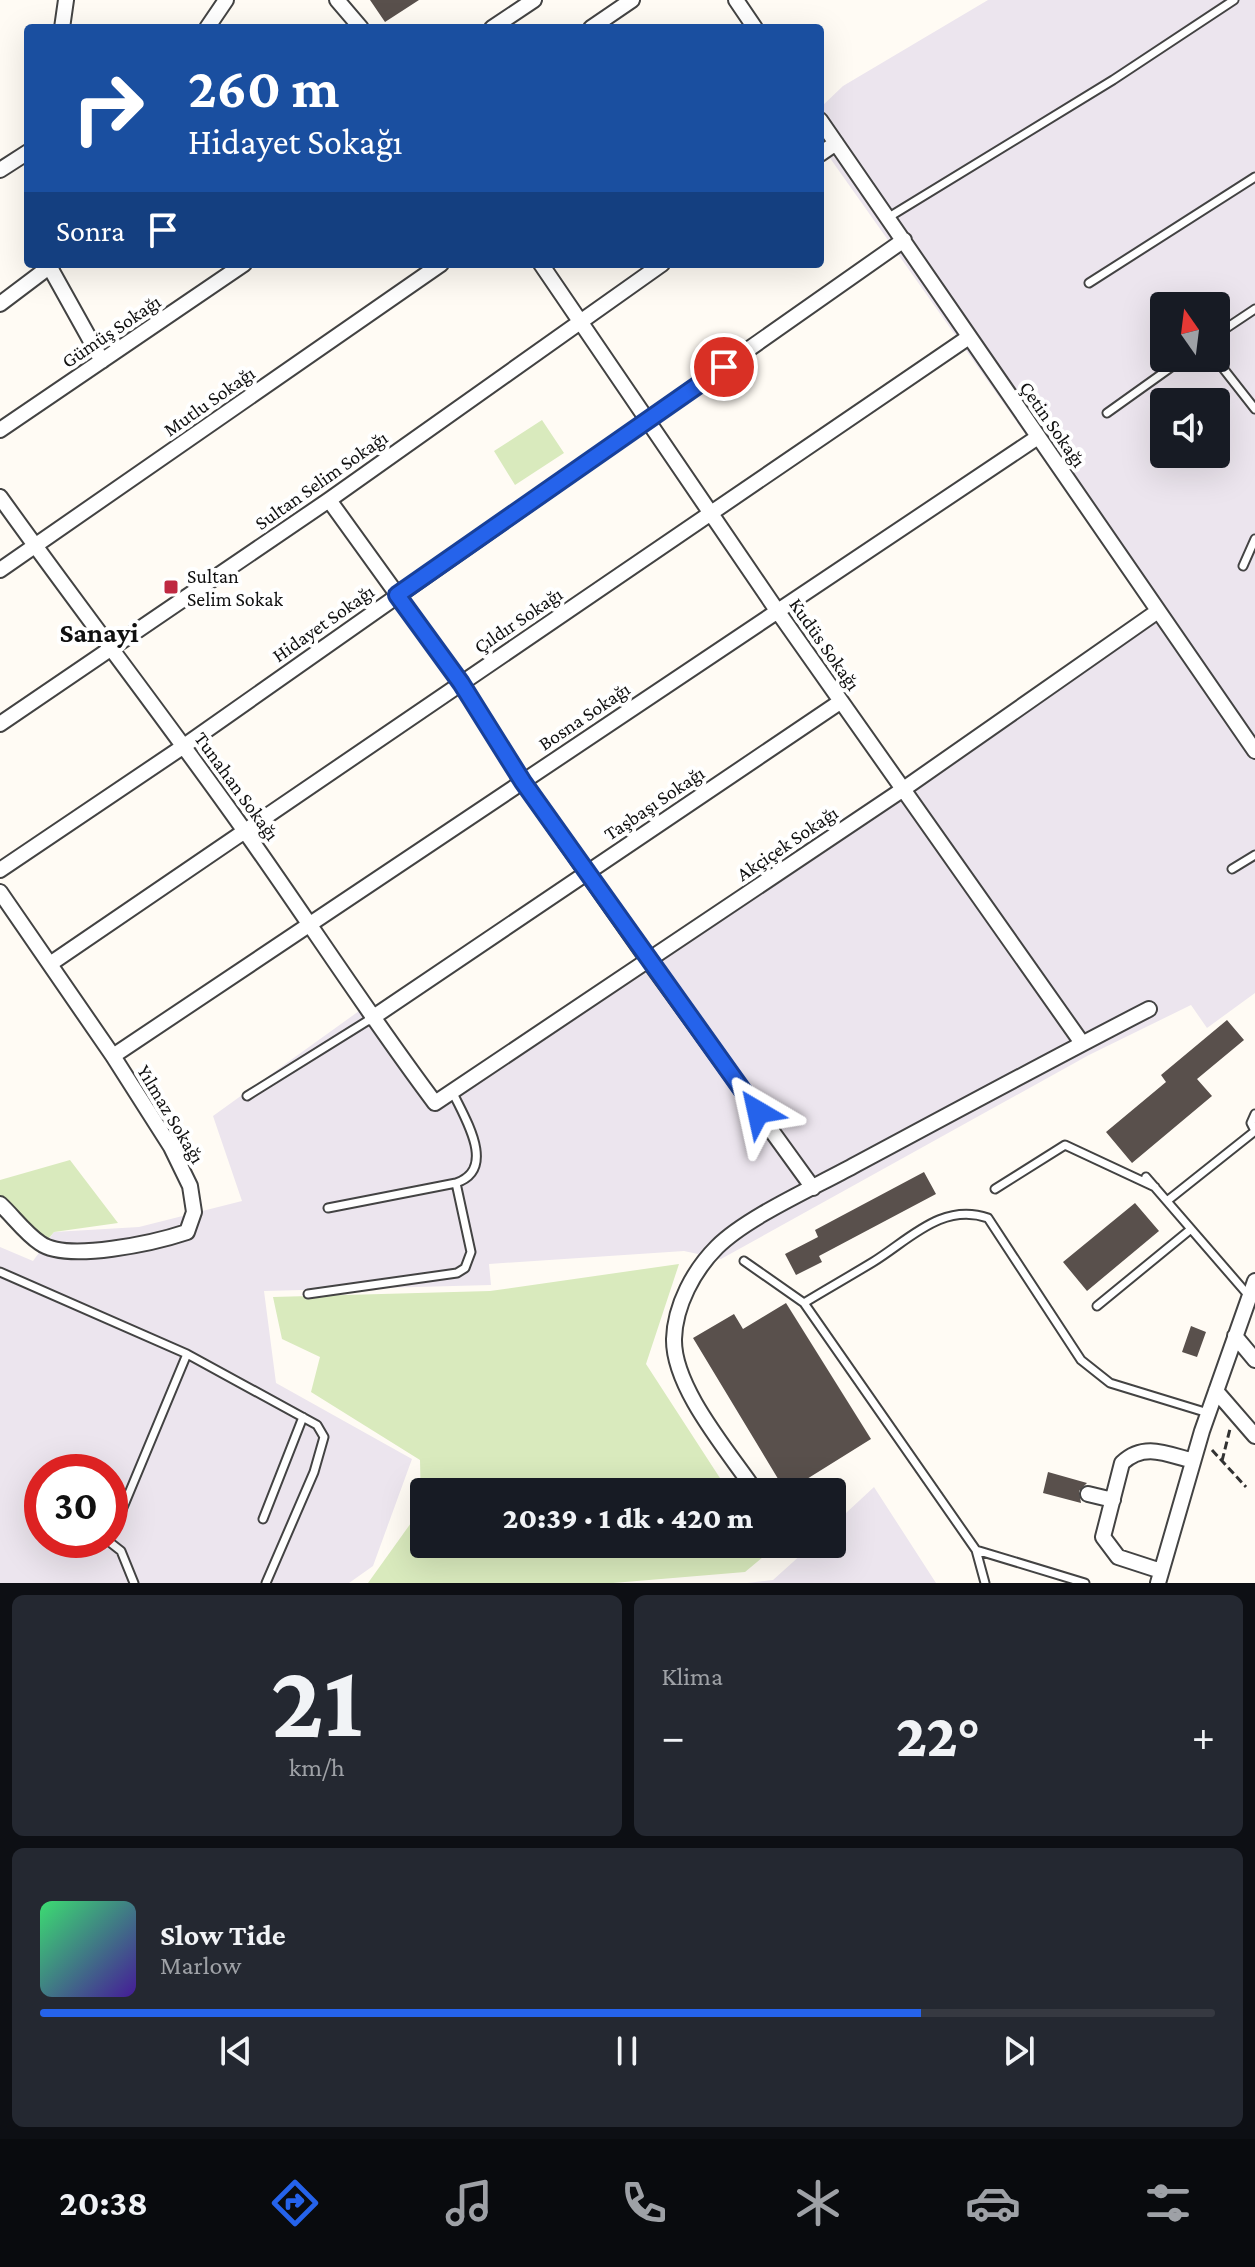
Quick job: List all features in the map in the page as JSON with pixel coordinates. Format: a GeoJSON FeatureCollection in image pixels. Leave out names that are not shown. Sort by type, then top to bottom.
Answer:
{"type":"FeatureCollection","features":[{"type":"Feature","properties":{"kind":"street"},"geometry":{"type":"LineString","coordinates":[[63,24],[66,0]]}},
{"type":"Feature","properties":{"kind":"street"},"geometry":{"type":"LineString","coordinates":[[210,24],[226,0]]}},
{"type":"Feature","properties":{"kind":"street"},"geometry":{"type":"LineString","coordinates":[[337,0],[358,24]]}},
{"type":"Feature","properties":{"kind":"street"},"geometry":{"type":"LineString","coordinates":[[498,24],[534,0]]}},
{"type":"Feature","properties":{"kind":"street"},"geometry":{"type":"LineString","coordinates":[[736,0],[752,24]]}},
{"type":"Feature","properties":{"kind":"street"},"geometry":{"type":"LineString","coordinates":[[597,24],[629,1]]}},
{"type":"Feature","properties":{"kind":"street","name":"Çetin Sokağı"},"geometry":{"type":"LineString","coordinates":[[824,126],[1255,751]]}},
{"type":"Feature","properties":{"kind":"street"},"geometry":{"type":"LineString","coordinates":[[824,151],[836,143]]}},
{"type":"Feature","properties":{"kind":"street"},"geometry":{"type":"LineString","coordinates":[[0,170],[24,155]]}},
{"type":"Feature","properties":{"kind":"street","name":"Hidayet Sokağı"},"geometry":{"type":"LineString","coordinates":[[0,870],[184,746],[904,240]]}},
{"type":"Feature","properties":{"kind":"street"},"geometry":{"type":"LineString","coordinates":[[0,304],[47,268]]}},
{"type":"Feature","properties":{"kind":"street"},"geometry":{"type":"LineString","coordinates":[[51,268],[102,361]]}},
{"type":"Feature","properties":{"kind":"street","name":"Gümüş Sokağı"},"geometry":{"type":"LineString","coordinates":[[0,430],[238,268]]}},
{"type":"Feature","properties":{"kind":"street","name":"Mutlu Sokağı"},"geometry":{"type":"LineString","coordinates":[[0,570],[435,268]]}},
{"type":"Feature","properties":{"kind":"street","name":"Kudüs Sokağı"},"geometry":{"type":"LineString","coordinates":[[544,268],[840,702],[905,788],[1082,1043]]}},
{"type":"Feature","properties":{"kind":"street","name":"Sultan Selim Sokağı"},"geometry":{"type":"LineString","coordinates":[[0,724],[329,500],[656,268]]}},
{"type":"Feature","properties":{"kind":"street","name":"Çıldır Sokağı"},"geometry":{"type":"LineString","coordinates":[[50,964],[969,337]]}},
{"type":"Feature","properties":{"kind":"street","name":"Bosna Sokağı"},"geometry":{"type":"LineString","coordinates":[[113,1056],[311,926],[776,609],[1038,437]]}},
{"type":"Feature","properties":{"kind":"street","name":"Tunahan Sokağı"},"geometry":{"type":"LineString","coordinates":[[0,497],[246,832],[372,1018],[435,1103]]}},
{"type":"Feature","properties":{"kind":"street"},"geometry":{"type":"LineString","coordinates":[[329,500],[461,683],[523,782],[648,960],[813,1188]]}},
{"type":"Feature","properties":{"kind":"street","name":"Akçiçek Sokağı"},"geometry":{"type":"LineString","coordinates":[[435,1103],[905,788],[1158,611]]}},
{"type":"Feature","properties":{"kind":"street","name":"Taşbaşı Sokağı"},"geometry":{"type":"LineString","coordinates":[[372,1018],[840,702]]}},
{"type":"Feature","properties":{"kind":"street","name":"Yılmaz Sokağı"},"geometry":{"type":"LineString","coordinates":[[0,892],[113,1056],[171,1147],[190,1186],[194,1212],[187,1232],[110,1249],[71,1250],[42,1245],[0,1204]]}},
{"type":"Feature","properties":{"kind":"street"},"geometry":{"type":"LineString","coordinates":[[747,1478],[684,1384],[676,1360],[677,1317],[693,1279],[718,1246],[813,1188],[1149,1009]]}},
{"type":"Feature","properties":{"kind":"street"},"geometry":{"type":"LineString","coordinates":[[1199,1460],[1149,1450],[1131,1455],[1122,1463],[1103,1537],[1111,1551],[1160,1577],[1199,1460],[1208,1413],[1255,1281]]}},
{"type":"Feature","properties":{"kind":"street"},"geometry":{"type":"LineString","coordinates":[[1235,1336],[1255,1360]]}},
{"type":"Feature","properties":{"kind":"street"},"geometry":{"type":"LineString","coordinates":[[1216,1391],[1255,1436]]}},
{"type":"Feature","properties":{"kind":"street"},"geometry":{"type":"LineString","coordinates":[[1088,1494],[1113,1500]]}},
{"type":"Feature","properties":{"kind":"lane"},"geometry":{"type":"LineString","coordinates":[[889,217],[1113,80],[1234,0]]}},
{"type":"Feature","properties":{"kind":"lane"},"geometry":{"type":"LineString","coordinates":[[1089,283],[1255,177]]}},
{"type":"Feature","properties":{"kind":"lane"},"geometry":{"type":"LineString","coordinates":[[1230,326],[1255,309]]}},
{"type":"Feature","properties":{"kind":"lane"},"geometry":{"type":"LineString","coordinates":[[1107,413],[1164,372]]}},
{"type":"Feature","properties":{"kind":"lane"},"geometry":{"type":"LineString","coordinates":[[1226,372],[1255,409]]}},
{"type":"Feature","properties":{"kind":"lane"},"geometry":{"type":"LineString","coordinates":[[1243,566],[1255,539]]}},
{"type":"Feature","properties":{"kind":"lane"},"geometry":{"type":"LineString","coordinates":[[1232,869],[1255,855]]}},
{"type":"Feature","properties":{"kind":"lane"},"geometry":{"type":"LineString","coordinates":[[247,1096],[372,1018]]}},
{"type":"Feature","properties":{"kind":"lane"},"geometry":{"type":"LineString","coordinates":[[328,1208],[456,1183],[471,1175],[478,1163],[470,1130],[452,1091]]}},
{"type":"Feature","properties":{"kind":"lane"},"geometry":{"type":"LineString","coordinates":[[1167,1201],[1255,1131],[1251,1123],[1255,1114]]}},
{"type":"Feature","properties":{"kind":"lane"},"geometry":{"type":"LineString","coordinates":[[995,1189],[1065,1145],[1155,1187]]}},
{"type":"Feature","properties":{"kind":"lane"},"geometry":{"type":"LineString","coordinates":[[1146,1177],[1249,1296]]}},
{"type":"Feature","properties":{"kind":"lane"},"geometry":{"type":"LineString","coordinates":[[308,1294],[457,1273],[465,1268],[471,1252],[456,1183]]}},
{"type":"Feature","properties":{"kind":"lane"},"geometry":{"type":"LineString","coordinates":[[804,1303],[877,1260],[915,1230],[972,1212],[988,1218],[1081,1360],[1110,1383],[1208,1413]]}},
{"type":"Feature","properties":{"kind":"lane"},"geometry":{"type":"LineString","coordinates":[[1097,1306],[1191,1229]]}},
{"type":"Feature","properties":{"kind":"lane"},"geometry":{"type":"LineString","coordinates":[[744,1261],[804,1303],[976,1550],[985,1581],[994,1583]]}},
{"type":"Feature","properties":{"kind":"lane"},"geometry":{"type":"LineString","coordinates":[[0,1272],[187,1354],[317,1425],[324,1437],[321,1449],[266,1583]]}},
{"type":"Feature","properties":{"kind":"lane"},"geometry":{"type":"LineString","coordinates":[[128,1496],[187,1354]]}},
{"type":"Feature","properties":{"kind":"lane"},"geometry":{"type":"LineString","coordinates":[[263,1519],[303,1417]]}},
{"type":"Feature","properties":{"kind":"lane"},"geometry":{"type":"LineString","coordinates":[[976,1550],[1085,1583]]}},
{"type":"Feature","properties":{"kind":"lane"},"geometry":{"type":"LineString","coordinates":[[124,1558],[134,1583]]}},
{"type":"Feature","properties":{"kind":"path"},"geometry":{"type":"LineString","coordinates":[[1222,1461],[1235,1412]]}},
{"type":"Feature","properties":{"kind":"path"},"geometry":{"type":"LineString","coordinates":[[1199,1460],[1209,1446],[1246,1487]]}},
{"type":"Feature","properties":{"kind":"shaded area"},"geometry":{"type":"Polygon","coordinates":[[[988,0],[1255,0],[1255,993],[1207,1028],[1191,1005],[1089,1055],[721,1259],[684,1251],[489,1264],[491,1285],[264,1291],[276,1383],[412,1459],[373,1566],[349,1583],[0,1583],[0,1247],[33,1261],[54,1232],[139,1227],[242,1201],[213,1116],[366,1006],[434,1100],[1149,609],[824,150],[824,104],[843,86],[988,0]]]}},
{"type":"Feature","properties":{"kind":"shaded area"},"geometry":{"type":"Polygon","coordinates":[[[874,1487],[936,1583],[747,1583],[773,1580],[797,1558],[846,1558],[846,1513],[874,1487]]]}},
{"type":"Feature","properties":{"kind":"green space"},"geometry":{"type":"Polygon","coordinates":[[[542,420],[564,453],[515,485],[494,451],[542,420]]]}},
{"type":"Feature","properties":{"kind":"green space"},"geometry":{"type":"Polygon","coordinates":[[[70,1160],[118,1223],[54,1232],[46,1242],[0,1199],[0,1180],[70,1160]]]}},
{"type":"Feature","properties":{"kind":"green space"},"geometry":{"type":"Polygon","coordinates":[[[679,1264],[646,1364],[720,1478],[420,1478],[420,1460],[311,1392],[320,1357],[282,1339],[273,1297],[490,1291],[679,1264]]]}},
{"type":"Feature","properties":{"kind":"green space"},"geometry":{"type":"Polygon","coordinates":[[[410,1524],[410,1558],[762,1558],[745,1572],[613,1583],[368,1583],[410,1524]]]}},
{"type":"Feature","properties":{"kind":"building"},"geometry":{"type":"Polygon","coordinates":[[[370,0],[419,0],[385,22],[370,0]]]}},
{"type":"Feature","properties":{"kind":"building"},"geometry":{"type":"Polygon","coordinates":[[[1227,1020],[1244,1040],[1197,1079],[1212,1096],[1132,1163],[1106,1132],[1166,1082],[1161,1075],[1227,1020]]]}},
{"type":"Feature","properties":{"kind":"building"},"geometry":{"type":"Polygon","coordinates":[[[924,1172],[936,1194],[819,1256],[822,1262],[796,1275],[785,1254],[818,1237],[815,1230],[924,1172]]]}},
{"type":"Feature","properties":{"kind":"building"},"geometry":{"type":"Polygon","coordinates":[[[1135,1203],[1159,1231],[1087,1291],[1063,1262],[1135,1203]]]}},
{"type":"Feature","properties":{"kind":"building"},"geometry":{"type":"Polygon","coordinates":[[[786,1303],[871,1439],[808,1478],[778,1478],[693,1338],[734,1314],[743,1329],[786,1303]]]}},
{"type":"Feature","properties":{"kind":"building"},"geometry":{"type":"Polygon","coordinates":[[[1191,1326],[1206,1332],[1197,1357],[1182,1352],[1191,1326]]]}},
{"type":"Feature","properties":{"kind":"building"},"geometry":{"type":"Polygon","coordinates":[[[1048,1472],[1087,1483],[1079,1491],[1081,1503],[1043,1493],[1048,1472]]]}},
{"type":"Feature","properties":{"kind":"place","name":"Sultan Selim Sokak"},"geometry":{"type":"Point","coordinates":[171,587]}},
{"type":"Feature","properties":{"kind":"district","name":"Sanayi"},"geometry":{"type":"Point","coordinates":[99,632]}},
{"type":"Feature","properties":{"kind":"route"},"geometry":{"type":"LineString","coordinates":[[724,367],[397,595],[461,683],[523,782],[758,1112]]}}]}
